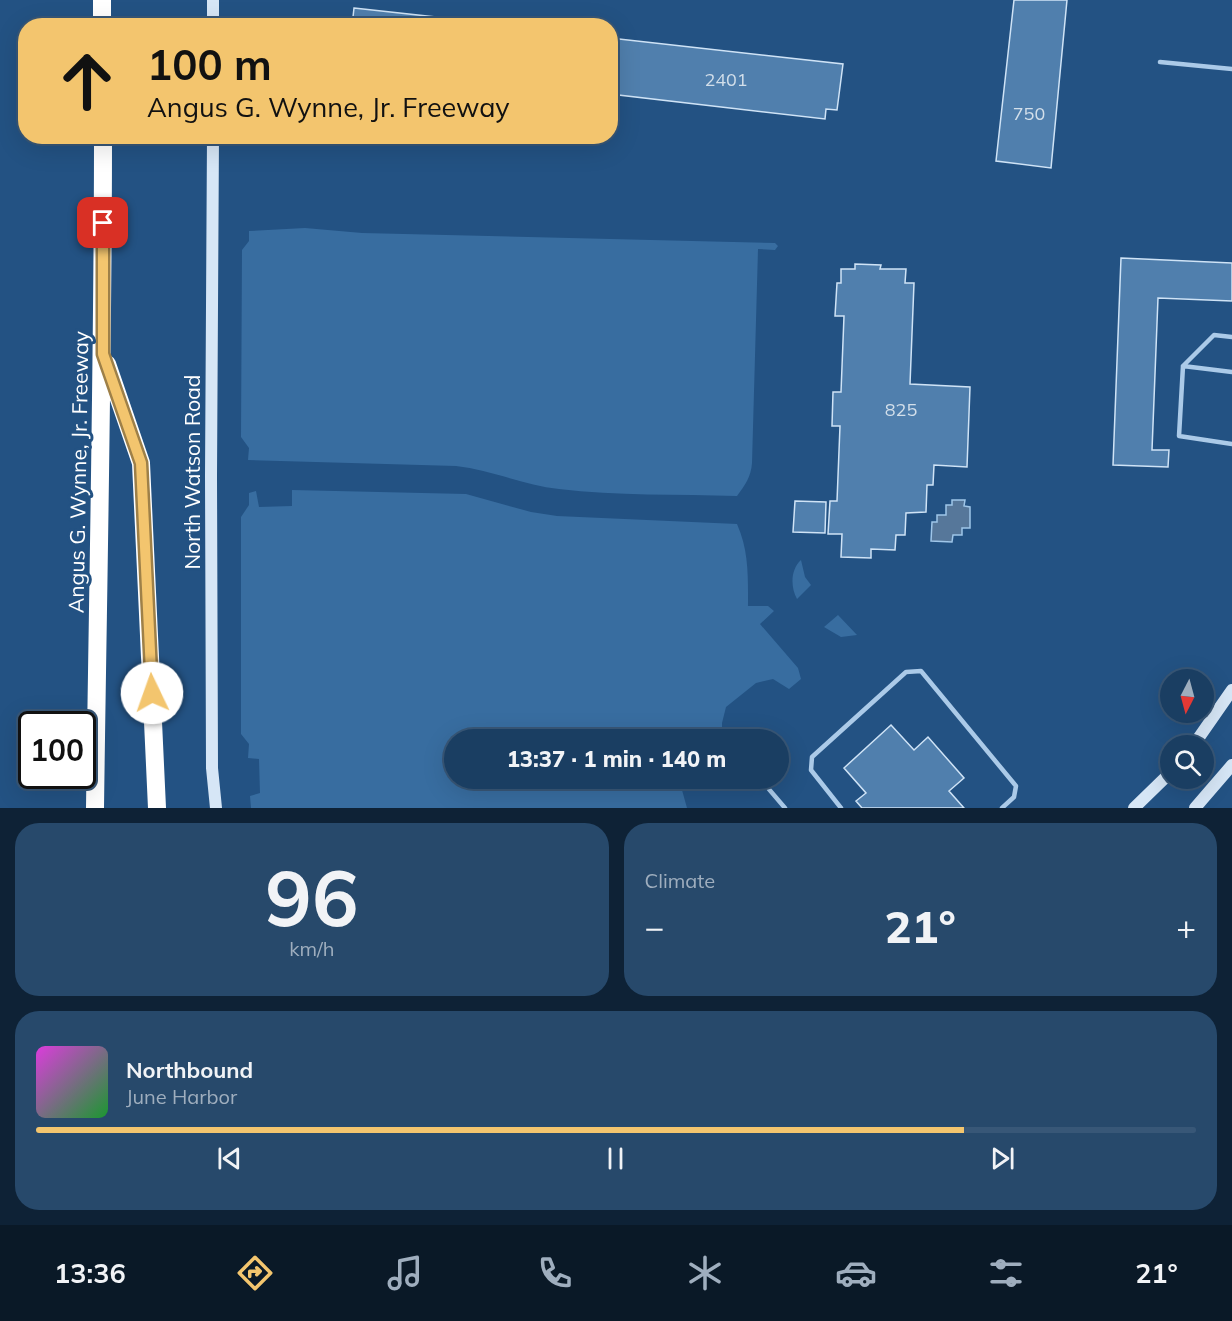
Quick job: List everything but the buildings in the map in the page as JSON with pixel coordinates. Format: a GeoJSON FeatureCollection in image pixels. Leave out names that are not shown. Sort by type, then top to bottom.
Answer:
{"type":"FeatureCollection","features":[{"type":"Feature","properties":{"kind":"highway"},"geometry":{"type":"LineString","coordinates":[[102,0],[102,18]]}},
{"type":"Feature","properties":{"kind":"highway","name":"Angus G. Wynne, Jr. Freeway"},"geometry":{"type":"LineString","coordinates":[[95,808],[103,354],[103,144]]}},
{"type":"Feature","properties":{"kind":"highway"},"geometry":{"type":"LineString","coordinates":[[103,354],[141,463],[157,808]]}},
{"type":"Feature","properties":{"kind":"main road"},"geometry":{"type":"LineString","coordinates":[[213,0],[213,18]]}},
{"type":"Feature","properties":{"kind":"main road","name":"North Watson Road"},"geometry":{"type":"LineString","coordinates":[[213,144],[212,768],[216,808]]}},
{"type":"Feature","properties":{"kind":"main road"},"geometry":{"type":"LineString","coordinates":[[1201,735],[1232,690]]}},
{"type":"Feature","properties":{"kind":"main road"},"geometry":{"type":"LineString","coordinates":[[1195,808],[1232,765]]}},
{"type":"Feature","properties":{"kind":"main road"},"geometry":{"type":"LineString","coordinates":[[1134,808],[1160,783]]}},
{"type":"Feature","properties":{"kind":"lane"},"geometry":{"type":"LineString","coordinates":[[1160,62],[1232,69]]}},
{"type":"Feature","properties":{"kind":"lane"},"geometry":{"type":"LineString","coordinates":[[1232,337],[1214,335],[1183,366],[1179,436],[1232,444]]}},
{"type":"Feature","properties":{"kind":"lane"},"geometry":{"type":"LineString","coordinates":[[1183,366],[1232,372]]}},
{"type":"Feature","properties":{"kind":"lane"},"geometry":{"type":"LineString","coordinates":[[841,808],[811,770],[812,757],[906,672],[921,671],[1016,786],[1014,797],[1002,808]]}},
{"type":"Feature","properties":{"kind":"lane"},"geometry":{"type":"LineString","coordinates":[[768,789],[784,808]]}},
{"type":"Feature","properties":{"kind":"shaded area"},"geometry":{"type":"Polygon","coordinates":[[[305,228],[362,233],[775,243],[778,246],[775,250],[758,249],[752,463],[745,484],[737,496],[603,493],[546,487],[456,466],[248,460],[249,448],[241,437],[242,250],[249,241],[249,231],[305,228]]]}},
{"type":"Feature","properties":{"kind":"shaded area"},"geometry":{"type":"Polygon","coordinates":[[[292,490],[466,494],[531,512],[557,516],[737,524],[746,554],[748,606],[768,606],[774,611],[760,624],[798,668],[801,679],[789,689],[773,679],[756,683],[726,707],[722,729],[444,729],[444,789],[682,789],[687,808],[251,808],[250,796],[260,793],[259,759],[248,758],[249,744],[241,734],[241,517],[249,505],[249,493],[256,491],[259,507],[292,506],[292,490]]]}},
{"type":"Feature","properties":{"kind":"shaded area"},"geometry":{"type":"Polygon","coordinates":[[[952,500],[965,500],[964,506],[970,507],[970,528],[962,528],[962,535],[953,535],[952,542],[931,541],[932,522],[937,522],[937,515],[946,515],[946,505],[952,505],[952,500]]]}},
{"type":"Feature","properties":{"kind":"shaded area"},"geometry":{"type":"Polygon","coordinates":[[[801,560],[805,577],[811,585],[797,599],[793,589],[793,578],[795,568],[801,560]]]}},
{"type":"Feature","properties":{"kind":"shaded area"},"geometry":{"type":"Polygon","coordinates":[[[838,615],[857,635],[841,637],[824,627],[838,615]]]}},
{"type":"Feature","properties":{"kind":"route"},"geometry":{"type":"LineString","coordinates":[[103,223],[103,354],[141,463],[152,693]]}}]}
